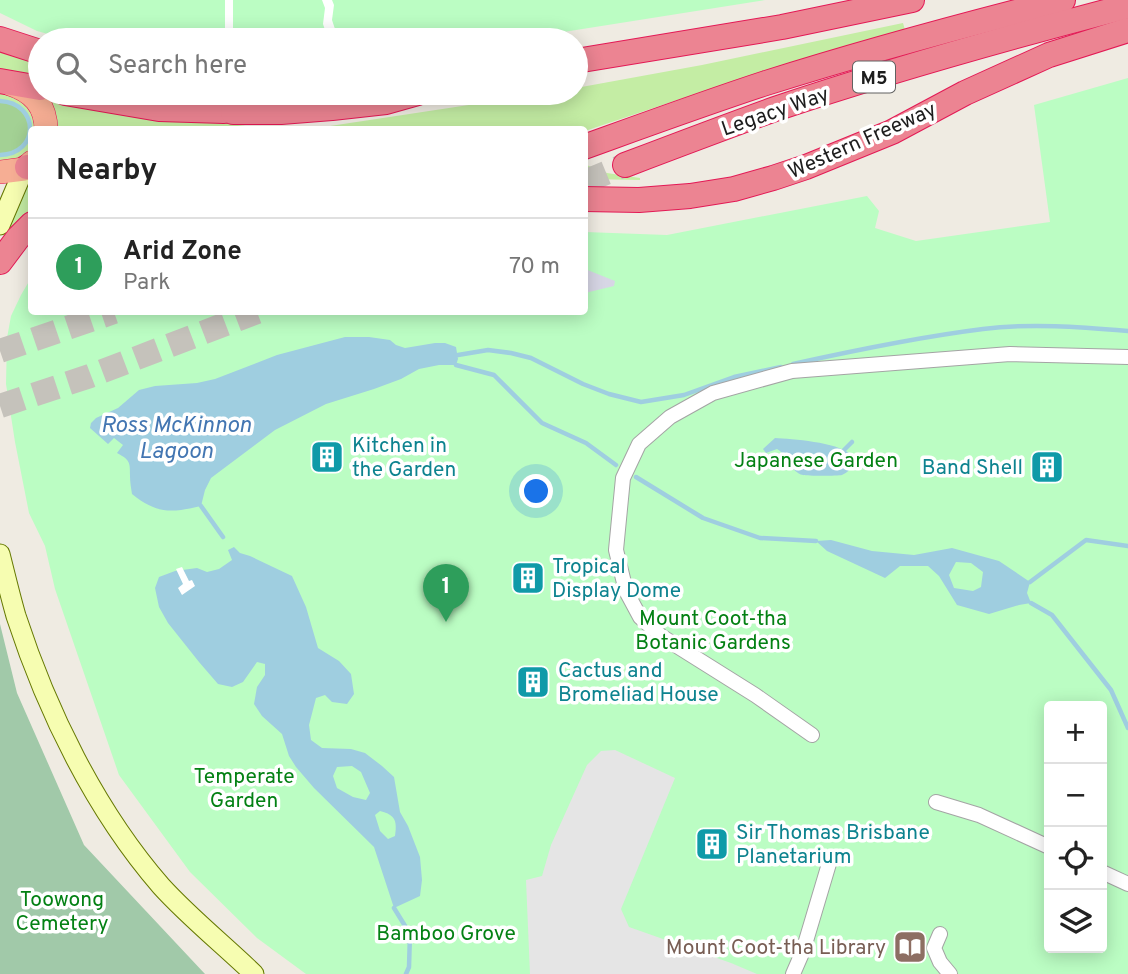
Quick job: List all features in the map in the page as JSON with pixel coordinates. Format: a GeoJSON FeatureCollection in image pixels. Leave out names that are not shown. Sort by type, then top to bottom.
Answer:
{"type":"FeatureCollection","features":[{"type":"Feature","properties":{"kind":"highway"},"geometry":{"type":"LineString","coordinates":[[588,59],[782,27],[912,0]]}},
{"type":"Feature","properties":{"kind":"highway","name":"Legacy Way"},"geometry":{"type":"LineString","coordinates":[[588,145],[769,82],[1063,0]]}},
{"type":"Feature","properties":{"kind":"highway","name":"Legacy Way"},"geometry":{"type":"LineString","coordinates":[[625,165],[775,109],[879,76],[1011,36],[1128,6]]}},
{"type":"Feature","properties":{"kind":"highway","name":"Western Freeway"},"geometry":{"type":"LineString","coordinates":[[588,199],[639,200],[690,196],[734,189],[773,178],[892,132],[965,93],[1049,55],[1128,30]]}},
{"type":"Feature","properties":{"kind":"highway"},"geometry":{"type":"LineString","coordinates":[[0,39],[28,48]]}},
{"type":"Feature","properties":{"kind":"highway"},"geometry":{"type":"LineString","coordinates":[[0,81],[28,86]]}},
{"type":"Feature","properties":{"kind":"highway"},"geometry":{"type":"LineString","coordinates":[[0,81],[28,93]]}},
{"type":"Feature","properties":{"kind":"highway"},"geometry":{"type":"LineString","coordinates":[[39,105],[45,115],[46,126]]}},
{"type":"Feature","properties":{"kind":"highway"},"geometry":{"type":"LineString","coordinates":[[136,105],[159,109],[229,112],[281,112],[359,105]]}},
{"type":"Feature","properties":{"kind":"highway"},"geometry":{"type":"LineString","coordinates":[[0,172],[28,166]]}},
{"type":"Feature","properties":{"kind":"highway"},"geometry":{"type":"LineString","coordinates":[[0,262],[28,228]]}},
{"type":"Feature","properties":{"kind":"main road"},"geometry":{"type":"LineString","coordinates":[[0,225],[28,168]]}},
{"type":"Feature","properties":{"kind":"main road"},"geometry":{"type":"LineString","coordinates":[[0,554],[16,614],[38,676],[85,776],[124,837],[163,888],[254,974]]}},
{"type":"Feature","properties":{"kind":"street"},"geometry":{"type":"LineString","coordinates":[[812,735],[755,695],[661,636],[640,617],[626,592],[616,550],[623,478],[639,444],[670,417],[713,393],[792,371],[1010,354],[1128,357]]}},
{"type":"Feature","properties":{"kind":"street"},"geometry":{"type":"LineString","coordinates":[[936,802],[979,815],[1044,845]]}},
{"type":"Feature","properties":{"kind":"street"},"geometry":{"type":"LineString","coordinates":[[793,974],[803,951],[831,857]]}},
{"type":"Feature","properties":{"kind":"street"},"geometry":{"type":"LineString","coordinates":[[1107,874],[1128,884]]}},
{"type":"Feature","properties":{"kind":"street"},"geometry":{"type":"LineString","coordinates":[[940,934],[934,948],[950,974]]}},
{"type":"Feature","properties":{"kind":"green space"},"geometry":{"type":"Polygon","coordinates":[[[0,0],[765,0],[588,28],[31,28],[0,13],[0,0]]]}},
{"type":"Feature","properties":{"kind":"green space"},"geometry":{"type":"Polygon","coordinates":[[[903,23],[905,30],[761,72],[588,130],[588,126],[330,126],[469,105],[588,105],[588,86],[903,23]]]}},
{"type":"Feature","properties":{"kind":"green space"},"geometry":{"type":"Polygon","coordinates":[[[0,50],[28,59],[28,76],[0,71],[0,50]]]}},
{"type":"Feature","properties":{"kind":"green space","name":"Mount Coot-tha Botanic Gardens"},"geometry":{"type":"Polygon","coordinates":[[[1128,78],[1128,974],[306,974],[257,938],[190,872],[119,775],[55,589],[45,546],[29,513],[6,384],[7,338],[11,316],[28,283],[28,315],[588,315],[588,232],[667,235],[867,196],[879,211],[875,228],[916,241],[1050,222],[1034,105],[1128,78]]]}},
{"type":"Feature","properties":{"kind":"green space"},"geometry":{"type":"Polygon","coordinates":[[[0,93],[22,100],[37,126],[28,126],[28,152],[17,159],[0,162],[0,93]]]}},
{"type":"Feature","properties":{"kind":"green space"},"geometry":{"type":"Polygon","coordinates":[[[0,102],[13,105],[22,111],[28,126],[27,138],[22,146],[13,152],[0,154],[0,102]]]}},
{"type":"Feature","properties":{"kind":"green space"},"geometry":{"type":"Polygon","coordinates":[[[50,105],[95,105],[262,123],[237,126],[53,126],[50,105]]]}},
{"type":"Feature","properties":{"kind":"green space"},"geometry":{"type":"Polygon","coordinates":[[[588,166],[607,173],[640,180],[588,179],[588,166]]]}},
{"type":"Feature","properties":{"kind":"green space"},"geometry":{"type":"Polygon","coordinates":[[[28,186],[28,221],[0,245],[28,186]]]}},
{"type":"Feature","properties":{"kind":"green space","name":"Toowong Cemetery"},"geometry":{"type":"Polygon","coordinates":[[[0,624],[17,693],[84,845],[205,974],[0,974],[0,624]]]}},
{"type":"Feature","properties":{"kind":"shaded area"},"geometry":{"type":"Polygon","coordinates":[[[588,270],[615,281],[614,286],[588,292],[588,270]]]}},
{"type":"Feature","properties":{"kind":"shaded area"},"geometry":{"type":"Polygon","coordinates":[[[615,750],[675,778],[621,909],[629,927],[757,974],[530,974],[526,880],[542,876],[551,845],[587,765],[601,751],[615,750]]]}},
{"type":"Feature","properties":{"kind":"water","name":"Ross McKinnon Lagoon"},"geometry":{"type":"Polygon","coordinates":[[[345,337],[390,340],[405,348],[445,343],[456,347],[458,359],[456,365],[419,369],[401,379],[326,404],[275,430],[211,478],[201,506],[173,511],[141,501],[132,494],[127,460],[117,453],[123,445],[114,438],[108,444],[90,428],[96,418],[118,408],[139,390],[215,379],[277,355],[345,337]]]}},
{"type":"Feature","properties":{"kind":"water"},"geometry":{"type":"Polygon","coordinates":[[[775,438],[814,442],[844,450],[851,455],[852,465],[842,475],[799,474],[777,449],[766,453],[763,449],[775,438]]]}},
{"type":"Feature","properties":{"kind":"water"},"geometry":{"type":"Polygon","coordinates":[[[831,540],[872,551],[914,555],[952,548],[999,561],[1030,582],[1027,593],[1031,603],[989,614],[957,605],[939,576],[928,566],[900,566],[885,578],[827,551],[816,541],[831,540]],[[956,562],[949,575],[954,588],[973,591],[981,587],[983,572],[971,563],[956,562]]]}},
{"type":"Feature","properties":{"kind":"water"},"geometry":{"type":"Polygon","coordinates":[[[234,547],[240,553],[292,576],[306,607],[318,648],[339,661],[351,674],[354,694],[347,704],[332,702],[325,695],[316,698],[309,725],[311,740],[322,748],[351,749],[365,753],[394,777],[400,812],[420,857],[420,896],[394,908],[374,847],[296,767],[289,756],[282,734],[262,716],[254,704],[257,687],[265,675],[265,664],[257,662],[243,682],[232,687],[218,684],[168,623],[159,607],[155,588],[159,577],[175,571],[197,568],[207,572],[219,569],[232,560],[228,550],[234,547]],[[352,766],[337,767],[333,776],[337,788],[353,797],[366,800],[370,793],[361,772],[352,766]],[[380,811],[375,815],[380,831],[388,839],[395,836],[394,819],[380,811]]]}},
{"type":"Feature","properties":{"kind":"pier"},"geometry":{"type":"Polygon","coordinates":[[[225,0],[233,0],[233,28],[225,28],[225,0]]]}},
{"type":"Feature","properties":{"kind":"pier"},"geometry":{"type":"Polygon","coordinates":[[[322,0],[332,0],[335,28],[324,28],[325,8],[322,0]]]}},
{"type":"Feature","properties":{"kind":"pier"},"geometry":{"type":"Polygon","coordinates":[[[182,567],[189,581],[192,580],[195,586],[182,595],[178,588],[183,584],[176,569],[182,567]]]}},
{"type":"Feature","properties":{"kind":"waterway"},"geometry":{"type":"LineString","coordinates":[[0,101],[13,104],[22,110],[30,126]]}},
{"type":"Feature","properties":{"kind":"waterway"},"geometry":{"type":"LineString","coordinates":[[0,155],[13,152],[28,138]]}},
{"type":"Feature","properties":{"kind":"waterway"},"geometry":{"type":"LineString","coordinates":[[793,364],[911,340],[1001,327],[1056,326],[1128,331]]}},
{"type":"Feature","properties":{"kind":"waterway"},"geometry":{"type":"LineString","coordinates":[[458,355],[488,350],[531,358],[583,384],[641,402],[684,395],[734,377],[781,367]]}},
{"type":"Feature","properties":{"kind":"waterway"},"geometry":{"type":"LineString","coordinates":[[456,365],[494,375],[542,423],[586,443],[616,465]]}},
{"type":"Feature","properties":{"kind":"waterway"},"geometry":{"type":"LineString","coordinates":[[844,450],[852,442]]}},
{"type":"Feature","properties":{"kind":"waterway"},"geometry":{"type":"LineString","coordinates":[[636,477],[703,518],[760,538],[816,541]]}},
{"type":"Feature","properties":{"kind":"waterway"},"geometry":{"type":"LineString","coordinates":[[201,506],[223,537]]}},
{"type":"Feature","properties":{"kind":"waterway"},"geometry":{"type":"LineString","coordinates":[[1030,582],[1086,540],[1128,546]]}},
{"type":"Feature","properties":{"kind":"waterway"},"geometry":{"type":"LineString","coordinates":[[1031,603],[1052,615],[1111,690],[1128,728]]}},
{"type":"Feature","properties":{"kind":"waterway"},"geometry":{"type":"LineString","coordinates":[[394,908],[410,934],[409,967],[406,974]]}},
{"type":"Feature","properties":{"kind":"tunnel"},"geometry":{"type":"LineString","coordinates":[[588,180],[625,165]]}},
{"type":"Feature","properties":{"kind":"tunnel"},"geometry":{"type":"LineString","coordinates":[[0,351],[105,315]]}},
{"type":"Feature","properties":{"kind":"tunnel"},"geometry":{"type":"LineString","coordinates":[[0,406],[90,376],[249,315]]}},
{"type":"Feature","properties":{"kind":"place","name":"Kitchen in the Garden"},"geometry":{"type":"Point","coordinates":[327,457]}},
{"type":"Feature","properties":{"kind":"place","name":"Band Shell"},"geometry":{"type":"Point","coordinates":[1047,467]}},
{"type":"Feature","properties":{"kind":"place","name":"Tropical Display Dome"},"geometry":{"type":"Point","coordinates":[528,578]}},
{"type":"Feature","properties":{"kind":"place","name":"Arid Zone"},"geometry":{"type":"Point","coordinates":[446,622]}},
{"type":"Feature","properties":{"kind":"place","name":"Cactus and Bromeliad House"},"geometry":{"type":"Point","coordinates":[533,682]}},
{"type":"Feature","properties":{"kind":"place","name":"Sir Thomas Brisbane Planetarium"},"geometry":{"type":"Point","coordinates":[712,844]}},
{"type":"Feature","properties":{"kind":"place","name":"Mount Coot-tha Library"},"geometry":{"type":"Point","coordinates":[910,947]}},
{"type":"Feature","properties":{"kind":"park label","name":"Japanese Garden"},"geometry":{"type":"Point","coordinates":[816,460]}},
{"type":"Feature","properties":{"kind":"park label","name":"Temperate Garden"},"geometry":{"type":"Point","coordinates":[244,788]}},
{"type":"Feature","properties":{"kind":"park label","name":"Bamboo Grove"},"geometry":{"type":"Point","coordinates":[446,933]}}]}
